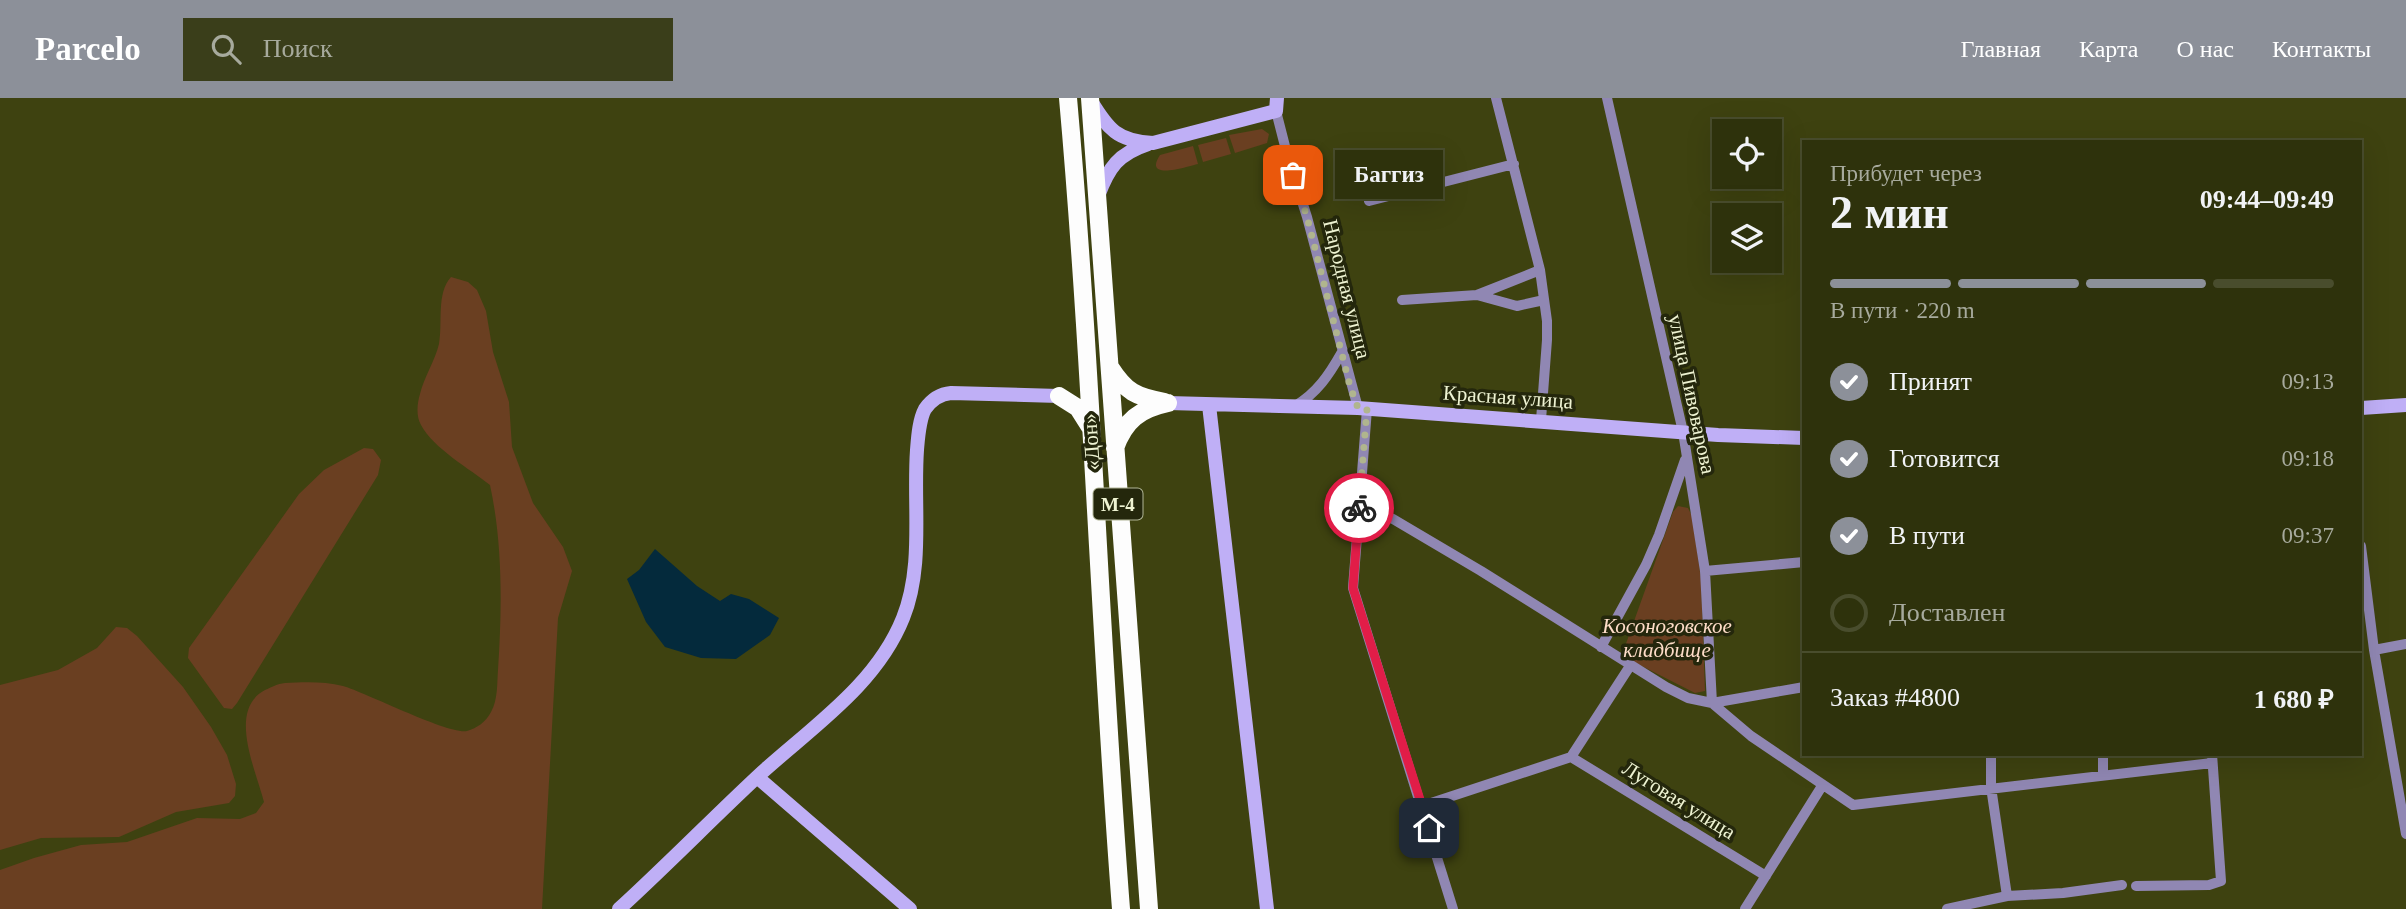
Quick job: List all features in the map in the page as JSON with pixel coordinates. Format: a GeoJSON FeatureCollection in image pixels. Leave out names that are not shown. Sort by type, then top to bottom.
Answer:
{"type":"FeatureCollection","features":[{"type":"Feature","properties":{"kind":"highway","name":"«Дон»"},"geometry":{"type":"LineString","coordinates":[[1068,98],[1093,432],[1121,909]]}},
{"type":"Feature","properties":{"kind":"highway","name":"«Дон»"},"geometry":{"type":"LineString","coordinates":[[1090,99],[1149,909]]}},
{"type":"Feature","properties":{"kind":"highway"},"geometry":{"type":"LineString","coordinates":[[1059,396],[1079,387],[1088,366]]}},
{"type":"Feature","properties":{"kind":"highway"},"geometry":{"type":"LineString","coordinates":[[1110,367],[1119,382],[1136,396],[1168,403]]}},
{"type":"Feature","properties":{"kind":"highway"},"geometry":{"type":"LineString","coordinates":[[1059,396],[1078,408],[1093,432]]}},
{"type":"Feature","properties":{"kind":"highway"},"geometry":{"type":"LineString","coordinates":[[1114,451],[1120,434],[1133,417],[1150,407],[1168,403]]}},
{"type":"Feature","properties":{"kind":"main road"},"geometry":{"type":"LineString","coordinates":[[1090,99],[1116,134],[1134,141],[1153,143]]}},
{"type":"Feature","properties":{"kind":"main road"},"geometry":{"type":"LineString","coordinates":[[1098,196],[1103,182],[1119,158],[1130,151],[1277,103]]}},
{"type":"Feature","properties":{"kind":"main road"},"geometry":{"type":"LineString","coordinates":[[620,909],[757,777],[850,694],[883,655],[902,620],[914,580],[916,467],[918,437],[925,410],[941,394],[1059,396]]}},
{"type":"Feature","properties":{"kind":"main road","name":"Красная улица"},"geometry":{"type":"LineString","coordinates":[[1168,403],[1362,409],[1802,438]]}},
{"type":"Feature","properties":{"kind":"main road"},"geometry":{"type":"LineString","coordinates":[[1209,405],[1267,909]]}},
{"type":"Feature","properties":{"kind":"main road"},"geometry":{"type":"LineString","coordinates":[[2362,408],[2406,405]]}},
{"type":"Feature","properties":{"kind":"main road"},"geometry":{"type":"LineString","coordinates":[[757,777],[910,909]]}},
{"type":"Feature","properties":{"kind":"street"},"geometry":{"type":"LineString","coordinates":[[1496,98],[1540,270],[1547,340],[1541,420]]}},
{"type":"Feature","properties":{"kind":"street","name":"улица Пивоварова"},"geometry":{"type":"LineString","coordinates":[[1607,98],[1683,432],[1704,571],[1713,703]]}},
{"type":"Feature","properties":{"kind":"street","name":"Народная улица"},"geometry":{"type":"LineString","coordinates":[[1277,103],[1286,154],[1310,229],[1342,352],[1362,409]]}},
{"type":"Feature","properties":{"kind":"street"},"geometry":{"type":"LineString","coordinates":[[1369,201],[1514,164]]}},
{"type":"Feature","properties":{"kind":"street"},"geometry":{"type":"LineString","coordinates":[[1402,300],[1477,295],[1540,270]]}},
{"type":"Feature","properties":{"kind":"street"},"geometry":{"type":"LineString","coordinates":[[1477,295],[1517,306],[1544,300]]}},
{"type":"Feature","properties":{"kind":"street"},"geometry":{"type":"LineString","coordinates":[[1293,407],[1321,386],[1342,352]]}},
{"type":"Feature","properties":{"kind":"street"},"geometry":{"type":"LineString","coordinates":[[1362,409],[1353,588],[1453,909]]}},
{"type":"Feature","properties":{"kind":"street"},"geometry":{"type":"LineString","coordinates":[[1601,647],[1646,565],[1686,456]]}},
{"type":"Feature","properties":{"kind":"street"},"geometry":{"type":"LineString","coordinates":[[1359,507],[1393,519],[1481,571],[1630,666],[1688,698],[1713,703],[1802,687]]}},
{"type":"Feature","properties":{"kind":"street"},"geometry":{"type":"LineString","coordinates":[[2362,554],[2374,650],[2406,834]]}},
{"type":"Feature","properties":{"kind":"street"},"geometry":{"type":"LineString","coordinates":[[1704,571],[1802,562]]}},
{"type":"Feature","properties":{"kind":"street"},"geometry":{"type":"LineString","coordinates":[[2374,650],[2406,644]]}},
{"type":"Feature","properties":{"kind":"street"},"geometry":{"type":"LineString","coordinates":[[1422,806],[1571,757],[1630,666]]}},
{"type":"Feature","properties":{"kind":"street"},"geometry":{"type":"LineString","coordinates":[[1713,703],[1751,736],[1846,802],[1859,806],[2212,758],[2221,881],[2209,885],[2136,886]]}},
{"type":"Feature","properties":{"kind":"street"},"geometry":{"type":"LineString","coordinates":[[1991,756],[1991,787],[2007,896]]}},
{"type":"Feature","properties":{"kind":"street"},"geometry":{"type":"LineString","coordinates":[[2102,756],[2103,774]]}},
{"type":"Feature","properties":{"kind":"street","name":"Луговая улица"},"geometry":{"type":"LineString","coordinates":[[1571,757],[1766,876]]}},
{"type":"Feature","properties":{"kind":"street"},"geometry":{"type":"LineString","coordinates":[[2394,776],[2406,774]]}},
{"type":"Feature","properties":{"kind":"street"},"geometry":{"type":"LineString","coordinates":[[1745,909],[1822,786]]}},
{"type":"Feature","properties":{"kind":"street"},"geometry":{"type":"LineString","coordinates":[[1947,909],[2007,896],[2063,893],[2122,885]]}},
{"type":"Feature","properties":{"kind":"green space"},"geometry":{"type":"Polygon","coordinates":[[[1262,129],[1269,134],[1267,143],[1235,153],[1229,135],[1262,129]]]}},
{"type":"Feature","properties":{"kind":"green space"},"geometry":{"type":"Polygon","coordinates":[[[1226,138],[1231,154],[1203,162],[1198,145],[1226,138]]]}},
{"type":"Feature","properties":{"kind":"green space"},"geometry":{"type":"Polygon","coordinates":[[[1193,146],[1198,164],[1169,170],[1157,168],[1160,155],[1193,146]]]}},
{"type":"Feature","properties":{"kind":"green space"},"geometry":{"type":"Polygon","coordinates":[[[451,277],[468,282],[477,290],[486,311],[493,352],[509,402],[512,447],[533,503],[563,547],[572,571],[558,618],[542,909],[0,909],[0,870],[81,845],[127,842],[197,818],[240,819],[256,813],[264,802],[247,742],[248,711],[254,699],[275,686],[306,682],[343,686],[457,731],[474,728],[489,716],[497,691],[501,600],[497,531],[490,485],[434,442],[421,425],[418,414],[422,388],[439,344],[443,292],[451,277]]]}},
{"type":"Feature","properties":{"kind":"green space"},"geometry":{"type":"Polygon","coordinates":[[[364,448],[373,449],[381,460],[378,475],[237,703],[232,709],[224,708],[188,658],[189,648],[299,494],[324,470],[364,448]]]}},
{"type":"Feature","properties":{"kind":"green space","name":"Косоноговское кладбище"},"geometry":{"type":"Polygon","coordinates":[[[1678,506],[1688,508],[1692,516],[1701,579],[1705,691],[1695,693],[1628,659],[1623,652],[1673,512],[1678,506]]]}},
{"type":"Feature","properties":{"kind":"green space"},"geometry":{"type":"Polygon","coordinates":[[[116,627],[127,628],[137,636],[183,687],[227,755],[236,784],[235,796],[229,803],[176,812],[119,837],[41,838],[0,850],[0,685],[58,670],[97,648],[116,627]]]}},
{"type":"Feature","properties":{"kind":"water"},"geometry":{"type":"Polygon","coordinates":[[[655,549],[697,586],[720,601],[731,594],[749,599],[779,618],[770,635],[736,659],[701,658],[665,647],[646,622],[627,579],[639,570],[655,549]]]}},
{"type":"Feature","properties":{"kind":"way so far"},"geometry":{"type":"LineString","coordinates":[[1293,175],[1307,217],[1350,386],[1358,408],[1367,409],[1359,508]]}},
{"type":"Feature","properties":{"kind":"place","name":"Баггиз"},"geometry":{"type":"Point","coordinates":[1293,175]}},
{"type":"Feature","properties":{"kind":"route"},"geometry":{"type":"LineString","coordinates":[[1359,508],[1353,588],[1429,828]]}}]}
